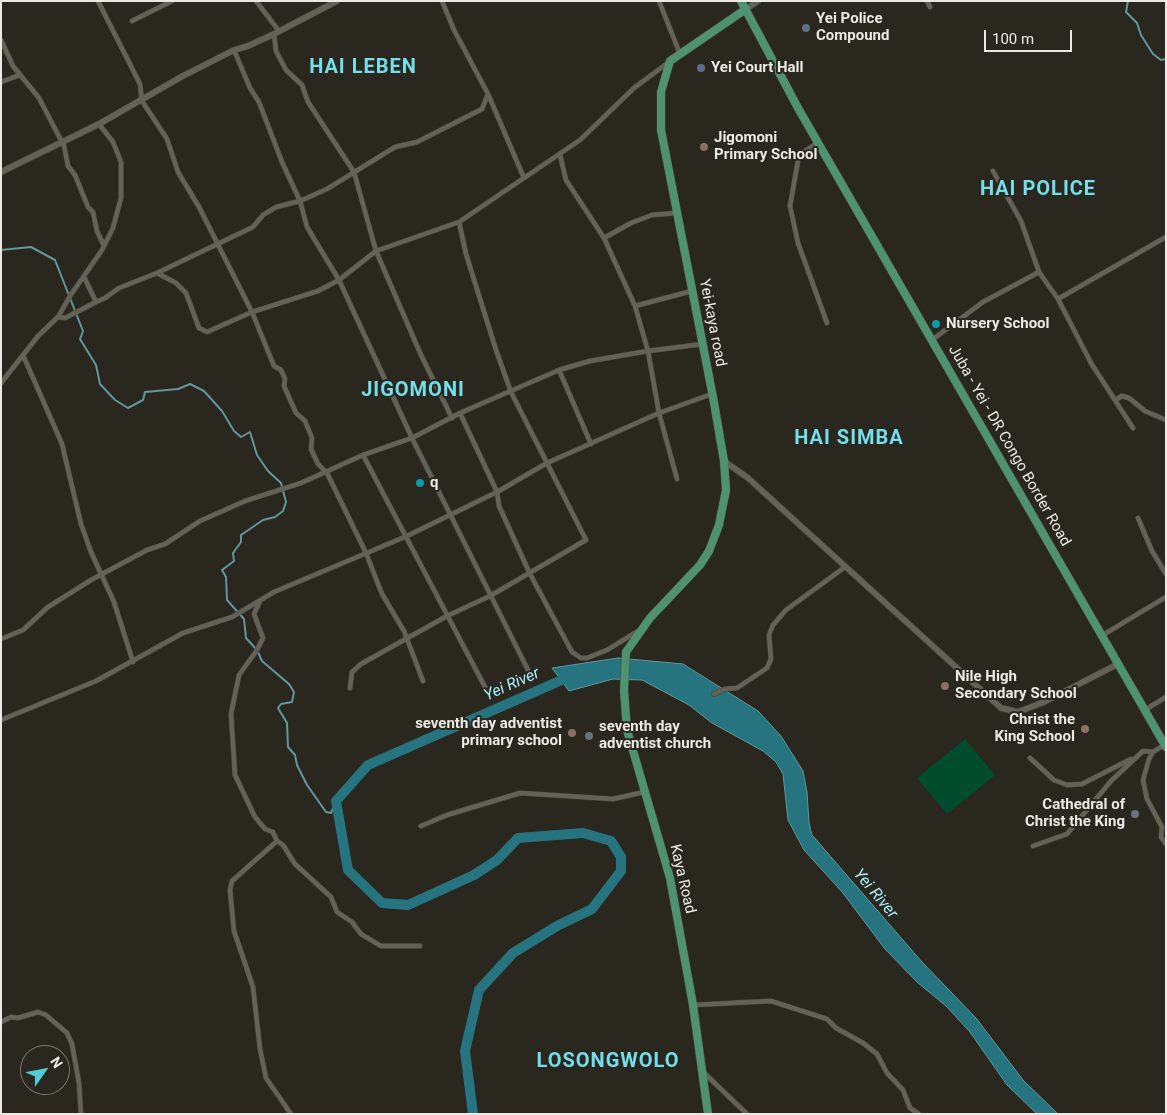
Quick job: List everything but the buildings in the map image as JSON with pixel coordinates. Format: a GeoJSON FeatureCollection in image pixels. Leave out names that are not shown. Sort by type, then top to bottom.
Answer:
{"type":"FeatureCollection","features":[{"type":"Feature","properties":{"kind":"main road"},"geometry":{"type":"LineString","coordinates":[[670,61],[744,5]]}},
{"type":"Feature","properties":{"kind":"main road","name":"Juba - Yei - DR Congo Border Road"},"geometry":{"type":"LineString","coordinates":[[744,5],[819,142],[1165,746]]}},
{"type":"Feature","properties":{"kind":"main road","name":"Yei-kaya road"},"geometry":{"type":"LineString","coordinates":[[626,652],[641,629],[700,565],[715,538],[725,504],[724,461],[661,130],[661,92],[670,61]]}},
{"type":"Feature","properties":{"kind":"main road","name":"Kaya Road"},"geometry":{"type":"LineString","coordinates":[[626,652],[624,690],[627,730],[670,878],[693,1006],[708,1114]]}},
{"type":"Feature","properties":{"kind":"street"},"geometry":{"type":"LineString","coordinates":[[98,1],[140,84],[142,101],[167,139],[178,172],[252,312],[274,366],[281,370],[285,379],[284,386],[296,413],[305,421],[312,438],[311,449],[318,464],[327,472],[366,553],[382,594],[406,637],[423,681]]}},
{"type":"Feature","properties":{"kind":"street"},"geometry":{"type":"LineString","coordinates":[[132,21],[172,1]]}},
{"type":"Feature","properties":{"kind":"street"},"geometry":{"type":"LineString","coordinates":[[256,1],[276,33],[276,51],[286,70],[302,85],[308,102],[354,172],[376,251],[421,355],[452,418]]}},
{"type":"Feature","properties":{"kind":"street"},"geometry":{"type":"LineString","coordinates":[[442,1],[454,30],[488,94],[524,178]]}},
{"type":"Feature","properties":{"kind":"street"},"geometry":{"type":"LineString","coordinates":[[658,1],[680,54]]}},
{"type":"Feature","properties":{"kind":"street"},"geometry":{"type":"LineString","coordinates":[[744,5],[758,1]]}},
{"type":"Feature","properties":{"kind":"street"},"geometry":{"type":"LineString","coordinates":[[927,1],[930,7]]}},
{"type":"Feature","properties":{"kind":"street"},"geometry":{"type":"LineString","coordinates":[[1,172],[99,124],[234,50],[248,46],[276,33],[334,2]]}},
{"type":"Feature","properties":{"kind":"street"},"geometry":{"type":"LineString","coordinates":[[1,40],[13,66],[39,98],[62,143],[68,166],[75,175],[88,207],[93,212],[97,231],[104,246]]}},
{"type":"Feature","properties":{"kind":"street"},"geometry":{"type":"LineString","coordinates":[[234,50],[250,88],[259,102],[282,162],[300,201],[308,227],[339,280],[412,438],[528,670]]}},
{"type":"Feature","properties":{"kind":"street"},"geometry":{"type":"LineString","coordinates":[[157,273],[176,283],[186,293],[199,328],[206,332],[252,312],[318,291],[339,280],[376,251],[459,222],[560,155],[600,123],[634,88],[670,61]]}},
{"type":"Feature","properties":{"kind":"street"},"geometry":{"type":"LineString","coordinates":[[1,82],[20,76]]}},
{"type":"Feature","properties":{"kind":"street"},"geometry":{"type":"LineString","coordinates":[[58,317],[65,318],[119,288],[157,273],[253,227],[263,216],[276,207],[300,201],[327,189],[395,147],[418,142],[482,109],[488,94]]}},
{"type":"Feature","properties":{"kind":"street"},"geometry":{"type":"LineString","coordinates":[[1,382],[38,336],[58,317],[104,246],[118,213],[121,198],[121,162],[113,142],[99,124]]}},
{"type":"Feature","properties":{"kind":"street"},"geometry":{"type":"LineString","coordinates":[[819,142],[799,155],[790,206],[798,243],[827,324]]}},
{"type":"Feature","properties":{"kind":"street"},"geometry":{"type":"LineString","coordinates":[[560,155],[566,180],[604,238],[635,306],[648,351],[659,413],[677,479]]}},
{"type":"Feature","properties":{"kind":"street"},"geometry":{"type":"LineString","coordinates":[[993,171],[1021,221],[1039,272],[1058,299],[1073,331],[1133,428]]}},
{"type":"Feature","properties":{"kind":"street"},"geometry":{"type":"LineString","coordinates":[[604,238],[631,223],[652,215],[676,213]]}},
{"type":"Feature","properties":{"kind":"street"},"geometry":{"type":"LineString","coordinates":[[350,688],[352,672],[356,668],[406,637],[490,596],[586,540],[512,392],[496,350],[466,254],[459,222]]}},
{"type":"Feature","properties":{"kind":"street"},"geometry":{"type":"LineString","coordinates":[[1058,299],[1166,238]]}},
{"type":"Feature","properties":{"kind":"street"},"geometry":{"type":"LineString","coordinates":[[932,340],[983,302],[1039,272]]}},
{"type":"Feature","properties":{"kind":"street"},"geometry":{"type":"LineString","coordinates":[[84,277],[96,302]]}},
{"type":"Feature","properties":{"kind":"street"},"geometry":{"type":"LineString","coordinates":[[635,306],[692,291]]}},
{"type":"Feature","properties":{"kind":"street"},"geometry":{"type":"LineString","coordinates":[[1,640],[23,630],[48,607],[147,550],[165,544],[200,521],[245,501],[327,472],[363,454],[412,438],[460,413],[559,370],[590,361],[703,344]]}},
{"type":"Feature","properties":{"kind":"street"},"geometry":{"type":"LineString","coordinates":[[23,355],[62,444],[81,524],[114,602],[133,662]]}},
{"type":"Feature","properties":{"kind":"street"},"geometry":{"type":"LineString","coordinates":[[559,370],[591,444]]}},
{"type":"Feature","properties":{"kind":"street"},"geometry":{"type":"LineString","coordinates":[[1,720],[96,681],[183,634],[235,615],[274,592],[407,536],[450,513],[497,492],[547,463],[659,413],[712,394]]}},
{"type":"Feature","properties":{"kind":"street"},"geometry":{"type":"LineString","coordinates":[[1115,400],[1122,396],[1129,398],[1145,411],[1166,420]]}},
{"type":"Feature","properties":{"kind":"street"},"geometry":{"type":"LineString","coordinates":[[460,413],[497,492],[499,506],[530,574],[572,652],[581,658],[607,650],[641,629]]}},
{"type":"Feature","properties":{"kind":"street"},"geometry":{"type":"LineString","coordinates":[[363,454],[485,687]]}},
{"type":"Feature","properties":{"kind":"street"},"geometry":{"type":"LineString","coordinates":[[724,461],[748,478],[1001,708],[1018,712],[1044,702],[1118,664]]}},
{"type":"Feature","properties":{"kind":"street"},"geometry":{"type":"LineString","coordinates":[[1138,518],[1152,551],[1166,574]]}},
{"type":"Feature","properties":{"kind":"street"},"geometry":{"type":"LineString","coordinates":[[714,694],[736,688],[767,668],[770,659],[769,635],[773,625],[786,610],[844,567]]}},
{"type":"Feature","properties":{"kind":"street"},"geometry":{"type":"LineString","coordinates":[[1103,635],[1166,597]]}},
{"type":"Feature","properties":{"kind":"street"},"geometry":{"type":"LineString","coordinates":[[260,601],[254,614],[263,638],[257,650],[238,675],[231,714],[235,776],[241,790],[255,818],[265,830],[273,832],[277,841],[283,845],[295,864],[331,897],[337,912],[352,922],[361,934],[381,946],[420,946]]}},
{"type":"Feature","properties":{"kind":"street"},"geometry":{"type":"LineString","coordinates":[[1145,710],[1166,697]]}},
{"type":"Feature","properties":{"kind":"street"},"geometry":{"type":"LineString","coordinates":[[1033,846],[1068,834],[1101,791],[1137,756],[1143,751],[1153,752],[1165,746]]}},
{"type":"Feature","properties":{"kind":"street"},"geometry":{"type":"LineString","coordinates":[[1153,752],[1143,780],[1146,798],[1162,827],[1160,837],[1166,844]]}},
{"type":"Feature","properties":{"kind":"street"},"geometry":{"type":"LineString","coordinates":[[1030,758],[1054,780],[1067,785],[1082,784],[1137,756]]}},
{"type":"Feature","properties":{"kind":"street"},"geometry":{"type":"LineString","coordinates":[[422,826],[447,815],[520,794],[612,799],[644,792]]}},
{"type":"Feature","properties":{"kind":"street"},"geometry":{"type":"LineString","coordinates":[[277,841],[232,881],[230,890],[234,930],[254,987],[260,1049],[266,1078],[291,1114]]}},
{"type":"Feature","properties":{"kind":"street"},"geometry":{"type":"LineString","coordinates":[[693,1006],[771,1001],[827,1019],[836,1028],[863,1043],[877,1054],[887,1073],[903,1090],[910,1108],[919,1114]]}},
{"type":"Feature","properties":{"kind":"street"},"geometry":{"type":"LineString","coordinates":[[1,1022],[11,1017],[18,1018],[38,1012],[46,1015],[67,1032],[72,1044],[79,1083],[80,1114]]}},
{"type":"Feature","properties":{"kind":"street"},"geometry":{"type":"LineString","coordinates":[[702,1071],[747,1114]]}},
{"type":"Feature","properties":{"kind":"green space"},"geometry":{"type":"Polygon","coordinates":[[[965,739],[995,775],[947,814],[917,778],[965,739]]]}},
{"type":"Feature","properties":{"kind":"water"},"geometry":{"type":"Polygon","coordinates":[[[618,658],[683,664],[758,711],[781,736],[803,771],[812,835],[922,962],[976,1018],[1023,1080],[1058,1114],[1037,1114],[1007,1085],[970,1032],[946,1006],[918,983],[885,949],[843,893],[804,850],[788,820],[783,774],[776,762],[763,751],[712,723],[689,705],[642,680],[613,679],[569,691],[552,668],[618,658]]]}},
{"type":"Feature","properties":{"kind":"waterway"},"geometry":{"type":"LineString","coordinates":[[1128,1],[1126,12],[1137,23],[1141,35],[1153,54],[1161,60],[1166,59]]}},
{"type":"Feature","properties":{"kind":"waterway"},"geometry":{"type":"LineString","coordinates":[[1,250],[31,247],[55,260],[83,331],[80,339],[96,365],[100,384],[115,400],[128,408],[143,400],[145,392],[178,389],[190,384],[204,391],[222,411],[234,431],[241,437],[250,432],[257,455],[268,471],[281,483],[286,502],[283,511],[275,517],[263,520],[241,535],[241,542],[233,553],[234,561],[222,570],[226,577],[227,600],[244,619],[246,638],[257,650],[262,661],[289,684],[294,692],[292,702],[281,704],[278,708],[287,723],[288,747],[295,755],[297,765],[307,785],[326,812],[331,813],[336,801]]}},
{"type":"Feature","properties":{"kind":"waterway","name":"Yei River"},"geometry":{"type":"LineString","coordinates":[[473,1114],[465,1051],[479,990],[513,953],[557,926],[592,909],[621,871],[621,857],[611,841],[583,833],[518,838],[497,860],[474,875],[408,905],[382,903],[348,870],[336,801],[368,765],[571,676]]}},
{"type":"Feature","properties":{"kind":"place","name":"Yei Police Compound"},"geometry":{"type":"Point","coordinates":[806,28]}},
{"type":"Feature","properties":{"kind":"place","name":"Yei Court Hall"},"geometry":{"type":"Point","coordinates":[701,68]}},
{"type":"Feature","properties":{"kind":"place","name":"Jigomoni Primary School"},"geometry":{"type":"Point","coordinates":[704,147]}},
{"type":"Feature","properties":{"kind":"place","name":"Nursery School"},"geometry":{"type":"Point","coordinates":[936,324]}},
{"type":"Feature","properties":{"kind":"place","name":"q"},"geometry":{"type":"Point","coordinates":[420,483]}},
{"type":"Feature","properties":{"kind":"place","name":"Nile High Secondary School"},"geometry":{"type":"Point","coordinates":[945,686]}},
{"type":"Feature","properties":{"kind":"place","name":"Christ the King School"},"geometry":{"type":"Point","coordinates":[1085,729]}},
{"type":"Feature","properties":{"kind":"place","name":"seventh day adventist primary school"},"geometry":{"type":"Point","coordinates":[572,733]}},
{"type":"Feature","properties":{"kind":"place","name":"seventh day adventist church"},"geometry":{"type":"Point","coordinates":[589,736]}},
{"type":"Feature","properties":{"kind":"place","name":"Cathedral of Christ the King"},"geometry":{"type":"Point","coordinates":[1135,814]}},
{"type":"Feature","properties":{"kind":"district","name":"HAI LEBEN"},"geometry":{"type":"Point","coordinates":[363,68]}},
{"type":"Feature","properties":{"kind":"district","name":"HAI POLICE"},"geometry":{"type":"Point","coordinates":[1038,190]}},
{"type":"Feature","properties":{"kind":"district","name":"JIGOMONI"},"geometry":{"type":"Point","coordinates":[413,391]}},
{"type":"Feature","properties":{"kind":"district","name":"HAI SIMBA"},"geometry":{"type":"Point","coordinates":[849,439]}},
{"type":"Feature","properties":{"kind":"district","name":"LOSONGWOLO"},"geometry":{"type":"Point","coordinates":[608,1062]}}]}
